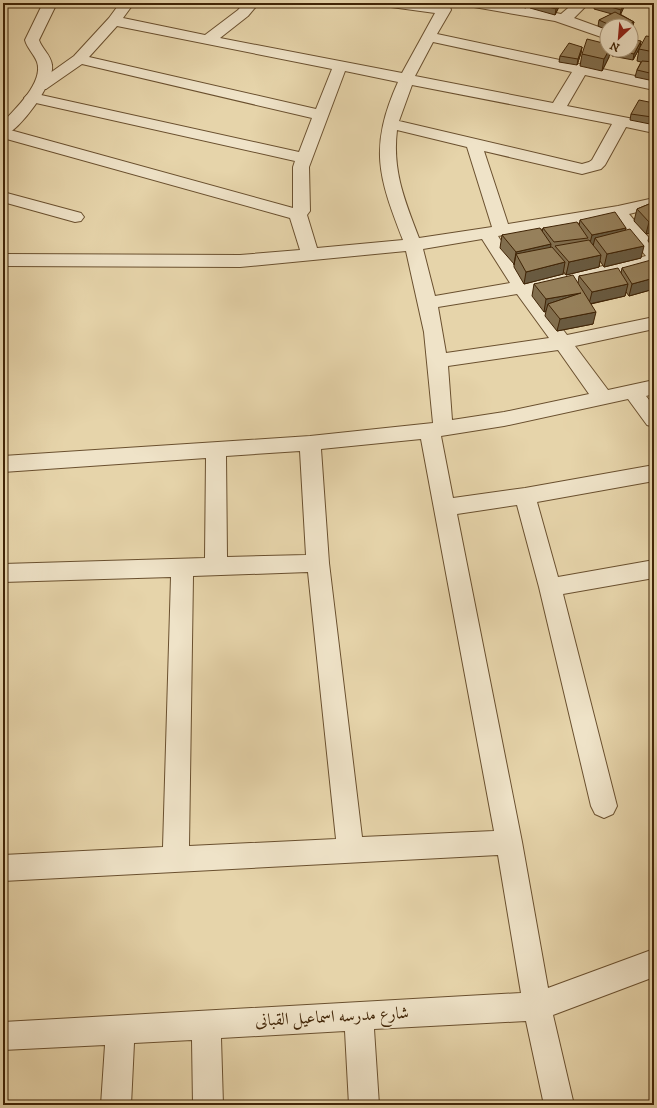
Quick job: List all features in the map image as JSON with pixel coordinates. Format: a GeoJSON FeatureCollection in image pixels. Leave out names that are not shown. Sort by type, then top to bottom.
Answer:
{"type":"FeatureCollection","features":[{"type":"Feature","properties":{"kind":"street"},"geometry":{"type":"LineString","coordinates":[[50,3],[32,40],[45,64],[44,78],[41,86],[32,98],[3,132],[298,215]]}},
{"type":"Feature","properties":{"kind":"street"},"geometry":{"type":"LineString","coordinates":[[41,86],[79,59],[114,21],[127,3]]}},
{"type":"Feature","properties":{"kind":"street"},"geometry":{"type":"LineString","coordinates":[[209,39],[243,13],[252,3]]}},
{"type":"Feature","properties":{"kind":"street"},"geometry":{"type":"LineString","coordinates":[[391,3],[443,6],[429,37],[406,79],[390,124],[387,150],[388,168],[405,227],[413,245],[428,303],[438,361],[436,430],[445,507],[509,842],[537,1006],[559,1105]]}},
{"type":"Feature","properties":{"kind":"street"},"geometry":{"type":"LineString","coordinates":[[474,3],[564,19],[585,24],[599,31]]}},
{"type":"Feature","properties":{"kind":"street"},"geometry":{"type":"LineString","coordinates":[[564,19],[582,3]]}},
{"type":"Feature","properties":{"kind":"street"},"geometry":{"type":"LineString","coordinates":[[114,21],[654,128]]}},
{"type":"Feature","properties":{"kind":"street"},"geometry":{"type":"LineString","coordinates":[[429,37],[580,71],[654,85]]}},
{"type":"Feature","properties":{"kind":"street"},"geometry":{"type":"LineString","coordinates":[[79,59],[321,115]]}},
{"type":"Feature","properties":{"kind":"street"},"geometry":{"type":"LineString","coordinates":[[310,254],[298,215],[301,211],[301,167],[340,66]]}},
{"type":"Feature","properties":{"kind":"street"},"geometry":{"type":"LineString","coordinates":[[557,109],[580,71]]}},
{"type":"Feature","properties":{"kind":"street"},"geometry":{"type":"LineString","coordinates":[[32,98],[304,158]]}},
{"type":"Feature","properties":{"kind":"street"},"geometry":{"type":"LineString","coordinates":[[390,124],[572,168],[589,168],[599,162],[621,122]]}},
{"type":"Feature","properties":{"kind":"street"},"geometry":{"type":"LineString","coordinates":[[474,144],[495,232],[522,288],[561,343],[603,398]]}},
{"type":"Feature","properties":{"kind":"street"},"geometry":{"type":"LineString","coordinates":[[3,197],[75,217]]}},
{"type":"Feature","properties":{"kind":"street"},"geometry":{"type":"LineString","coordinates":[[3,260],[240,261],[413,245],[618,211],[654,203]]}},
{"type":"Feature","properties":{"kind":"street"},"geometry":{"type":"LineString","coordinates":[[618,211],[654,255]]}},
{"type":"Feature","properties":{"kind":"street"},"geometry":{"type":"LineString","coordinates":[[428,303],[573,279],[654,260]]}},
{"type":"Feature","properties":{"kind":"street"},"geometry":{"type":"LineString","coordinates":[[438,361],[561,343],[654,323]]}},
{"type":"Feature","properties":{"kind":"street"},"geometry":{"type":"LineString","coordinates":[[3,464],[310,443],[436,430],[504,419],[654,387]]}},
{"type":"Feature","properties":{"kind":"street"},"geometry":{"type":"LineString","coordinates":[[633,392],[654,420]]}},
{"type":"Feature","properties":{"kind":"street"},"geometry":{"type":"LineString","coordinates":[[310,443],[318,563],[350,849]]}},
{"type":"Feature","properties":{"kind":"street"},"geometry":{"type":"LineString","coordinates":[[216,449],[216,566]]}},
{"type":"Feature","properties":{"kind":"street"},"geometry":{"type":"LineString","coordinates":[[445,507],[525,496],[654,473]]}},
{"type":"Feature","properties":{"kind":"street"},"geometry":{"type":"LineString","coordinates":[[525,496],[550,586],[604,806]]}},
{"type":"Feature","properties":{"kind":"street"},"geometry":{"type":"LineString","coordinates":[[3,573],[318,563]]}},
{"type":"Feature","properties":{"kind":"street"},"geometry":{"type":"LineString","coordinates":[[176,858],[182,568]]}},
{"type":"Feature","properties":{"kind":"street"},"geometry":{"type":"LineString","coordinates":[[550,586],[654,569]]}},
{"type":"Feature","properties":{"kind":"street"},"geometry":{"type":"LineString","coordinates":[[3,868],[509,842]]}},
{"type":"Feature","properties":{"kind":"street","name":"شارع مدرسه اسماعيل القبانى"},"geometry":{"type":"LineString","coordinates":[[3,1036],[537,1006],[617,978],[654,963]]}},
{"type":"Feature","properties":{"kind":"street"},"geometry":{"type":"LineString","coordinates":[[359,1016],[364,1105]]}},
{"type":"Feature","properties":{"kind":"street"},"geometry":{"type":"LineString","coordinates":[[206,1024],[208,1105]]}},
{"type":"Feature","properties":{"kind":"street"},"geometry":{"type":"LineString","coordinates":[[116,1105],[120,1030]]}},
{"type":"Feature","properties":{"kind":"building"},"geometry":{"type":"Polygon","coordinates":[[[533,3],[559,3],[556,9],[533,3]]]}},
{"type":"Feature","properties":{"kind":"building"},"geometry":{"type":"Polygon","coordinates":[[[597,3],[625,3],[621,10],[597,3]]]}},
{"type":"Feature","properties":{"kind":"building"},"geometry":{"type":"Polygon","coordinates":[[[615,12],[626,18],[603,18],[615,12]]]}},
{"type":"Feature","properties":{"kind":"building"},"geometry":{"type":"Polygon","coordinates":[[[646,36],[654,37],[654,52],[639,49],[646,36]]]}},
{"type":"Feature","properties":{"kind":"building"},"geometry":{"type":"Polygon","coordinates":[[[587,39],[599,42],[599,58],[582,54],[587,39]]]}},
{"type":"Feature","properties":{"kind":"building"},"geometry":{"type":"Polygon","coordinates":[[[569,43],[582,47],[578,59],[560,56],[569,43]]]}},
{"type":"Feature","properties":{"kind":"building"},"geometry":{"type":"Polygon","coordinates":[[[642,61],[654,62],[654,74],[637,70],[642,61]]]}},
{"type":"Feature","properties":{"kind":"building"},"geometry":{"type":"Polygon","coordinates":[[[639,100],[654,103],[654,112],[652,117],[631,114],[639,100]]]}},
{"type":"Feature","properties":{"kind":"building"},"geometry":{"type":"Polygon","coordinates":[[[654,202],[654,220],[649,222],[637,209],[654,202]]]}},
{"type":"Feature","properties":{"kind":"building"},"geometry":{"type":"Polygon","coordinates":[[[615,212],[626,228],[592,235],[580,220],[615,212]]]}},
{"type":"Feature","properties":{"kind":"building"},"geometry":{"type":"Polygon","coordinates":[[[577,222],[588,238],[554,242],[543,228],[577,222]]]}},
{"type":"Feature","properties":{"kind":"building"},"geometry":{"type":"Polygon","coordinates":[[[540,228],[551,244],[516,252],[502,235],[540,228]]]}},
{"type":"Feature","properties":{"kind":"building"},"geometry":{"type":"Polygon","coordinates":[[[630,229],[644,246],[607,254],[595,238],[630,229]]]}},
{"type":"Feature","properties":{"kind":"building"},"geometry":{"type":"Polygon","coordinates":[[[589,240],[601,255],[569,262],[555,246],[589,240]]]}},
{"type":"Feature","properties":{"kind":"building"},"geometry":{"type":"Polygon","coordinates":[[[552,247],[565,262],[526,272],[516,254],[552,247]]]}},
{"type":"Feature","properties":{"kind":"building"},"geometry":{"type":"Polygon","coordinates":[[[651,260],[654,264],[654,278],[632,284],[622,268],[651,260]]]}},
{"type":"Feature","properties":{"kind":"building"},"geometry":{"type":"Polygon","coordinates":[[[618,268],[628,284],[592,292],[579,276],[618,268]]]}},
{"type":"Feature","properties":{"kind":"building"},"geometry":{"type":"Polygon","coordinates":[[[573,275],[596,312],[560,319],[548,304],[581,293],[546,299],[534,284],[573,275]]]}}]}
